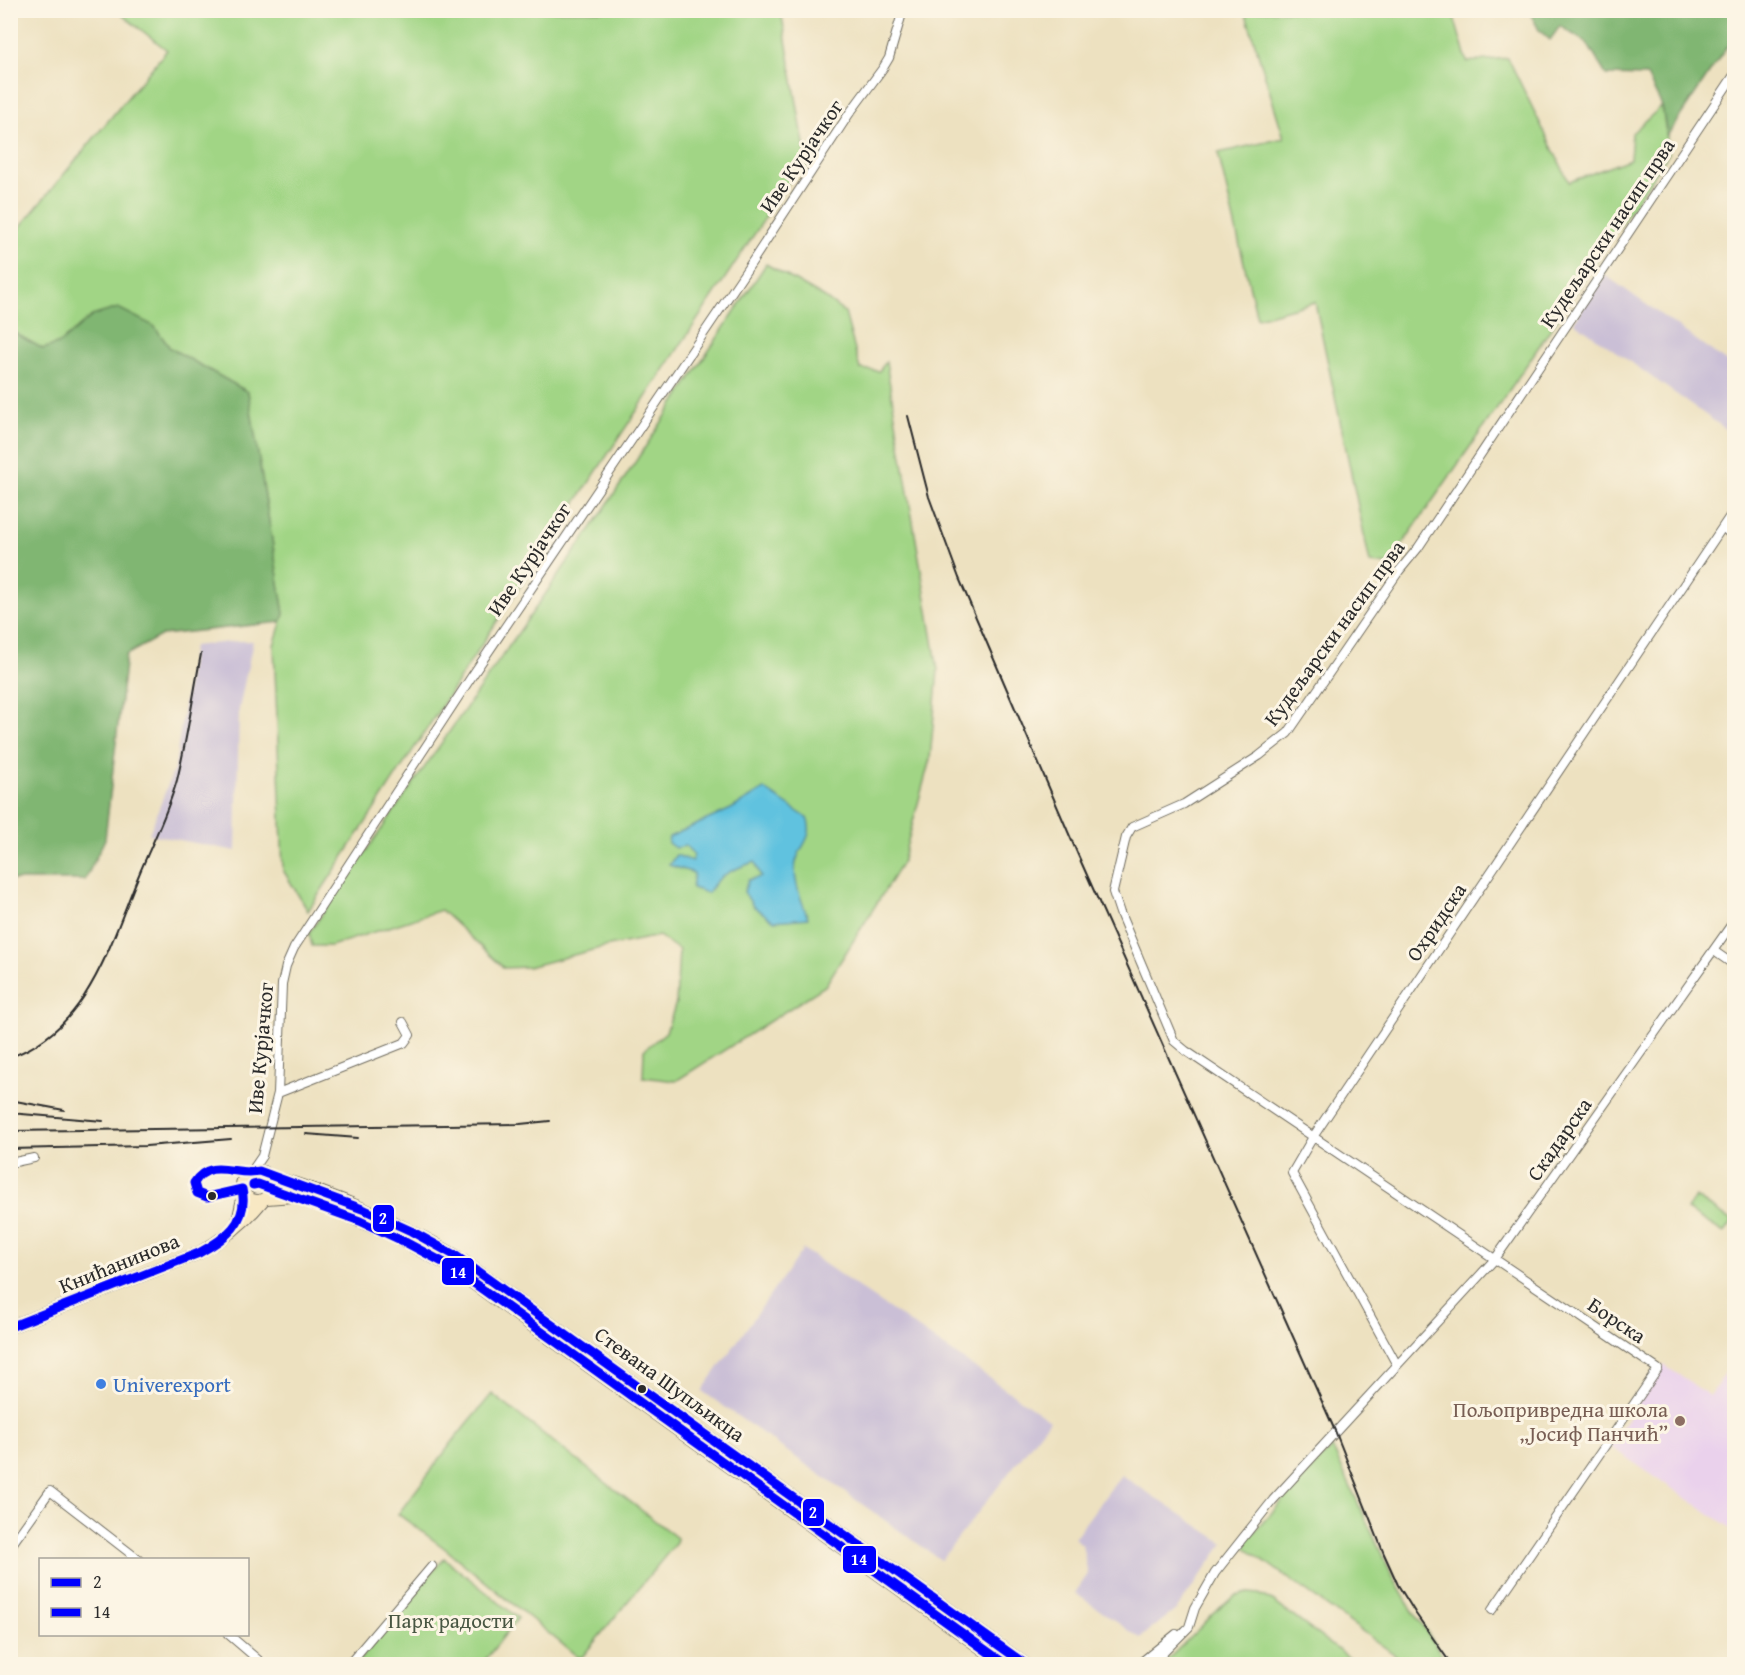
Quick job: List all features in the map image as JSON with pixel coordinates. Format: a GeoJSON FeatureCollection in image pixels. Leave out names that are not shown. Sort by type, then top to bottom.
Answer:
{"type":"FeatureCollection","features":[{"type":"Feature","properties":{"kind":"main road"},"geometry":{"type":"LineString","coordinates":[[237,1226],[244,1194],[243,1181],[251,1172],[259,1171],[268,1176],[272,1187],[265,1199],[250,1200],[244,1194]]}},
{"type":"Feature","properties":{"kind":"main road","name":"Стевана Шупљикца"},"geometry":{"type":"LineString","coordinates":[[268,1176],[368,1209],[400,1224],[456,1256],[1025,1665]]}},
{"type":"Feature","properties":{"kind":"main road","name":"Стевана Шупљикца"},"geometry":{"type":"LineString","coordinates":[[265,1199],[293,1196],[346,1215],[394,1236],[448,1265],[1004,1665]]}},
{"type":"Feature","properties":{"kind":"main road","name":"Книћанинова"},"geometry":{"type":"LineString","coordinates":[[10,1327],[199,1253],[222,1240],[265,1199]]}},
{"type":"Feature","properties":{"kind":"street","name":"Иве Курјачког"},"geometry":{"type":"LineString","coordinates":[[262,1156],[278,1093],[282,984],[286,966],[294,948],[472,676],[752,262],[849,114],[883,68],[889,58],[903,10]]}},
{"type":"Feature","properties":{"kind":"street","name":"Кудељарски насип прва"},"geometry":{"type":"LineString","coordinates":[[1313,1137],[1174,1041],[1113,892],[1126,837],[1132,827],[1184,804],[1259,756],[1288,733],[1399,571],[1418,548],[1734,75]]}},
{"type":"Feature","properties":{"kind":"street","name":"Охридска"},"geometry":{"type":"LineString","coordinates":[[1398,1365],[1292,1173],[1313,1137],[1734,510]]}},
{"type":"Feature","properties":{"kind":"street"},"geometry":{"type":"LineString","coordinates":[[1723,528],[1734,538]]}},
{"type":"Feature","properties":{"kind":"street","name":"Скадарска"},"geometry":{"type":"LineString","coordinates":[[1189,1627],[1203,1593],[1215,1573],[1273,1500],[1495,1259],[1734,921]]}},
{"type":"Feature","properties":{"kind":"street"},"geometry":{"type":"LineString","coordinates":[[1714,951],[1734,965]]}},
{"type":"Feature","properties":{"kind":"street"},"geometry":{"type":"LineString","coordinates":[[278,1093],[404,1042],[410,1035],[403,1022]]}},
{"type":"Feature","properties":{"kind":"street","name":"Борска"},"geometry":{"type":"LineString","coordinates":[[1313,1137],[1658,1369],[1492,1610]]}},
{"type":"Feature","properties":{"kind":"street"},"geometry":{"type":"LineString","coordinates":[[251,1172],[262,1156]]}},
{"type":"Feature","properties":{"kind":"street"},"geometry":{"type":"LineString","coordinates":[[262,1156],[268,1176]]}},
{"type":"Feature","properties":{"kind":"street"},"geometry":{"type":"LineString","coordinates":[[10,1163],[34,1158]]}},
{"type":"Feature","properties":{"kind":"street"},"geometry":{"type":"LineString","coordinates":[[10,1547],[50,1491],[136,1558]]}},
{"type":"Feature","properties":{"kind":"street"},"geometry":{"type":"LineString","coordinates":[[349,1665],[432,1566]]}},
{"type":"Feature","properties":{"kind":"street"},"geometry":{"type":"LineString","coordinates":[[1140,1665],[1189,1627]]}},
{"type":"Feature","properties":{"kind":"street"},"geometry":{"type":"LineString","coordinates":[[1152,1665],[1189,1627]]}},
{"type":"Feature","properties":{"kind":"street"},"geometry":{"type":"LineString","coordinates":[[229,1636],[263,1665]]}},
{"type":"Feature","properties":{"kind":"shaded area"},"geometry":{"type":"Polygon","coordinates":[[[1605,275],[1734,367],[1734,435],[1574,322],[1605,275]]]}},
{"type":"Feature","properties":{"kind":"shaded area"},"geometry":{"type":"Polygon","coordinates":[[[253,641],[239,709],[236,851],[149,834],[175,767],[193,646],[253,641]]]}},
{"type":"Feature","properties":{"kind":"shaded area"},"geometry":{"type":"Polygon","coordinates":[[[803,1249],[1050,1420],[941,1560],[702,1391],[803,1249]]]}},
{"type":"Feature","properties":{"kind":"shaded area","name":"Пољопривредна школа „Јосиф Панчић”"},"geometry":{"type":"Polygon","coordinates":[[[1734,1360],[1734,1530],[1609,1446],[1664,1365],[1710,1396],[1734,1360]]]}},
{"type":"Feature","properties":{"kind":"shaded area"},"geometry":{"type":"Polygon","coordinates":[[[1121,1475],[1224,1543],[1177,1609],[1140,1638],[1075,1593],[1088,1574],[1082,1544],[1074,1538],[1121,1475]]]}},
{"type":"Feature","properties":{"kind":"green space"},"geometry":{"type":"Polygon","coordinates":[[[1452,10],[1467,62],[1508,58],[1569,182],[1630,159],[1632,133],[1662,106],[1669,153],[1515,382],[1388,565],[1370,563],[1315,302],[1257,318],[1218,153],[1284,138],[1245,11],[1452,10]]]}},
{"type":"Feature","properties":{"kind":"green space"},"geometry":{"type":"Polygon","coordinates":[[[117,11],[781,11],[808,167],[791,179],[505,609],[308,911],[283,870],[274,645],[284,614],[248,392],[170,348],[154,326],[92,316],[60,343],[43,349],[11,331],[11,238],[167,50],[117,11]]]}},
{"type":"Feature","properties":{"kind":"green space"},"geometry":{"type":"Polygon","coordinates":[[[1529,11],[1734,11],[1734,36],[1667,136],[1662,106],[1647,76],[1606,75],[1587,43],[1560,26],[1550,40],[1539,30],[1529,11]]]}},
{"type":"Feature","properties":{"kind":"green space"},"geometry":{"type":"Polygon","coordinates":[[[766,264],[825,298],[845,313],[860,369],[879,371],[886,362],[938,670],[930,759],[902,863],[825,986],[676,1081],[643,1077],[644,1050],[666,1032],[676,1003],[679,950],[659,936],[604,947],[528,967],[504,968],[441,910],[331,946],[312,946],[309,933],[599,517],[766,264]]]}},
{"type":"Feature","properties":{"kind":"green space"},"geometry":{"type":"Polygon","coordinates":[[[118,308],[154,326],[170,348],[248,392],[284,614],[281,622],[162,635],[126,655],[105,839],[85,880],[11,880],[11,331],[43,349],[60,343],[92,316],[118,308]]]}},
{"type":"Feature","properties":{"kind":"green space"},"geometry":{"type":"Polygon","coordinates":[[[1695,1197],[1732,1221],[1724,1233],[1687,1210],[1695,1197]]]}},
{"type":"Feature","properties":{"kind":"green space"},"geometry":{"type":"Polygon","coordinates":[[[492,1394],[677,1538],[676,1543],[582,1657],[578,1657],[443,1547],[398,1514],[492,1394]]]}},
{"type":"Feature","properties":{"kind":"green space"},"geometry":{"type":"Polygon","coordinates":[[[1332,1447],[1390,1572],[1448,1664],[1408,1664],[1242,1545],[1332,1447]]]}},
{"type":"Feature","properties":{"kind":"green space","name":"Парк радости"},"geometry":{"type":"Polygon","coordinates":[[[444,1558],[518,1618],[482,1664],[356,1664],[444,1558]]]}},
{"type":"Feature","properties":{"kind":"green space"},"geometry":{"type":"Polygon","coordinates":[[[1248,1593],[1259,1594],[1274,1602],[1357,1664],[1163,1664],[1223,1605],[1236,1596],[1248,1593]]]}},
{"type":"Feature","properties":{"kind":"water"},"geometry":{"type":"Polygon","coordinates":[[[764,789],[807,818],[808,836],[796,862],[795,876],[808,918],[774,921],[753,906],[744,892],[748,880],[761,877],[755,862],[722,876],[708,893],[692,888],[694,873],[669,865],[676,855],[692,861],[694,855],[686,846],[675,848],[668,843],[669,837],[731,809],[764,789]]]}},
{"type":"Feature","properties":{"kind":"railway"},"geometry":{"type":"LineString","coordinates":[[908,416],[929,497],[959,578],[1078,855],[1336,1433],[1398,1585],[1451,1664]]}},
{"type":"Feature","properties":{"kind":"railway"},"geometry":{"type":"LineString","coordinates":[[10,1057],[36,1045],[59,1027],[77,1006],[105,957],[164,817],[177,780],[201,654]]}},
{"type":"Feature","properties":{"kind":"railway"},"geometry":{"type":"LineString","coordinates":[[10,1100],[64,1110]]}},
{"type":"Feature","properties":{"kind":"railway"},"geometry":{"type":"LineString","coordinates":[[10,1113],[103,1121]]}},
{"type":"Feature","properties":{"kind":"railway"},"geometry":{"type":"LineString","coordinates":[[10,1131],[520,1124],[550,1121]]}},
{"type":"Feature","properties":{"kind":"railway"},"geometry":{"type":"LineString","coordinates":[[306,1134],[358,1138]]}},
{"type":"Feature","properties":{"kind":"railway"},"geometry":{"type":"LineString","coordinates":[[10,1149],[146,1146],[231,1139]]}},
{"type":"Feature","properties":{"kind":"transit line","name":"2"},"geometry":{"type":"LineString","coordinates":[[242,1189],[207,1197],[197,1193],[194,1183],[201,1175],[216,1169],[259,1171],[365,1210],[411,1231],[456,1256],[1025,1664]]}},
{"type":"Feature","properties":{"kind":"transit line","name":"14"},"geometry":{"type":"LineString","coordinates":[[253,1185],[258,1184],[360,1221],[450,1266],[1005,1664]]}},
{"type":"Feature","properties":{"kind":"transit line","name":"2"},"geometry":{"type":"LineString","coordinates":[[10,1327],[209,1248],[226,1235],[238,1220],[242,1211],[242,1189]]}},
{"type":"Feature","properties":{"kind":"place","name":"Univerexport"},"geometry":{"type":"Point","coordinates":[101,1384]}},
{"type":"Feature","properties":{"kind":"place","name":"Пољопривредна школа „Јосиф Панчић”"},"geometry":{"type":"Point","coordinates":[1680,1421]}}]}
